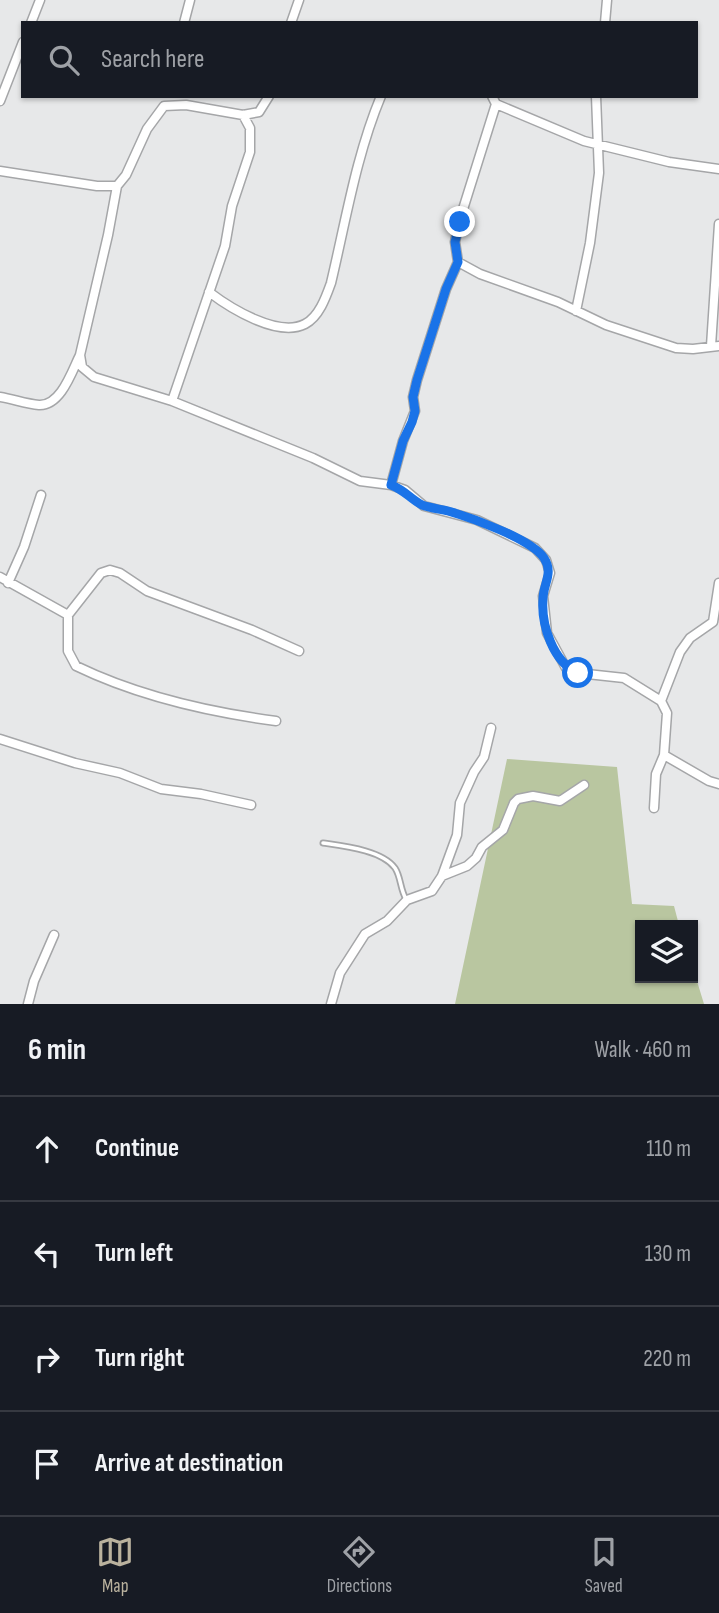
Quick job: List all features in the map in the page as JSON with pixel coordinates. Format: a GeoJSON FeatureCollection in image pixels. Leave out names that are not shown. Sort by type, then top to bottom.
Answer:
{"type":"FeatureCollection","features":[{"type":"Feature","properties":{"kind":"street"},"geometry":{"type":"LineString","coordinates":[[32,21],[40,0]]}},
{"type":"Feature","properties":{"kind":"street"},"geometry":{"type":"LineString","coordinates":[[185,21],[190,0]]}},
{"type":"Feature","properties":{"kind":"street"},"geometry":{"type":"LineString","coordinates":[[292,21],[299,0]]}},
{"type":"Feature","properties":{"kind":"street"},"geometry":{"type":"LineString","coordinates":[[605,21],[607,0]]}},
{"type":"Feature","properties":{"kind":"street"},"geometry":{"type":"LineString","coordinates":[[0,101],[21,47]]}},
{"type":"Feature","properties":{"kind":"street"},"geometry":{"type":"LineString","coordinates":[[0,397],[42,405],[53,402],[68,380],[80,355],[117,186],[126,175],[147,129],[164,106],[166,98]]}},
{"type":"Feature","properties":{"kind":"street"},"geometry":{"type":"LineString","coordinates":[[164,106],[195,106],[243,115],[259,112],[268,98]]}},
{"type":"Feature","properties":{"kind":"street"},"geometry":{"type":"LineString","coordinates":[[209,292],[228,307],[278,327],[307,324],[324,301],[331,283],[356,170],[370,122],[381,98]]}},
{"type":"Feature","properties":{"kind":"street"},"geometry":{"type":"LineString","coordinates":[[576,311],[592,232],[599,173],[596,98]]}},
{"type":"Feature","properties":{"kind":"street"},"geometry":{"type":"LineString","coordinates":[[391,485],[403,441],[415,411],[413,397],[417,380],[446,289],[458,262],[455,242],[494,100],[551,128],[598,144],[669,162],[719,169]]}},
{"type":"Feature","properties":{"kind":"street"},"geometry":{"type":"LineString","coordinates":[[172,401],[225,246],[232,206],[250,152],[250,128],[243,115]]}},
{"type":"Feature","properties":{"kind":"street"},"geometry":{"type":"LineString","coordinates":[[0,170],[97,186],[117,186]]}},
{"type":"Feature","properties":{"kind":"street"},"geometry":{"type":"LineString","coordinates":[[458,262],[480,274],[558,302],[606,325],[676,348],[715,346],[719,224]]}},
{"type":"Feature","properties":{"kind":"street"},"geometry":{"type":"LineString","coordinates":[[80,355],[82,368],[94,377],[172,401],[313,458],[360,481],[391,485],[405,490],[424,506],[477,520],[535,548],[546,560],[550,573],[543,596],[547,633],[566,668],[578,673],[624,678],[642,692],[661,701],[667,713],[664,755],[656,774],[654,808]]}},
{"type":"Feature","properties":{"kind":"street"},"geometry":{"type":"LineString","coordinates":[[8,583],[24,547],[41,495]]}},
{"type":"Feature","properties":{"kind":"street"},"geometry":{"type":"LineString","coordinates":[[276,722],[224,715],[171,701],[76,666],[68,651],[68,615],[101,573],[110,570],[120,573],[146,591],[252,630],[299,652]]}},
{"type":"Feature","properties":{"kind":"street"},"geometry":{"type":"LineString","coordinates":[[0,577],[68,615]]}},
{"type":"Feature","properties":{"kind":"street"},"geometry":{"type":"LineString","coordinates":[[661,701],[680,652],[690,638],[713,622],[719,583]]}},
{"type":"Feature","properties":{"kind":"street"},"geometry":{"type":"LineString","coordinates":[[331,1004],[340,973],[360,941],[407,900],[432,891],[442,876],[457,835],[460,803],[484,757],[491,728]]}},
{"type":"Feature","properties":{"kind":"street"},"geometry":{"type":"LineString","coordinates":[[0,739],[120,773],[161,789],[251,805]]}},
{"type":"Feature","properties":{"kind":"street"},"geometry":{"type":"LineString","coordinates":[[664,755],[719,784]]}},
{"type":"Feature","properties":{"kind":"street"},"geometry":{"type":"LineString","coordinates":[[442,876],[467,866],[476,858],[482,847],[503,830],[518,799],[533,796],[560,801],[584,785]]}},
{"type":"Feature","properties":{"kind":"street"},"geometry":{"type":"LineString","coordinates":[[28,1004],[34,981],[54,935]]}},
{"type":"Feature","properties":{"kind":"lane"},"geometry":{"type":"LineString","coordinates":[[323,843],[358,848],[389,862],[396,868],[402,892],[407,900]]}},
{"type":"Feature","properties":{"kind":"green space"},"geometry":{"type":"Polygon","coordinates":[[[507,759],[617,767],[632,904],[674,906],[678,920],[635,920],[635,983],[698,983],[704,1004],[455,1004],[507,759]]]}},
{"type":"Feature","properties":{"kind":"route"},"geometry":{"type":"LineString","coordinates":[[460,222],[455,242],[458,262],[446,289],[417,380],[413,397],[415,411],[403,441],[391,485],[405,490],[424,506],[477,520],[535,548],[546,560],[550,573],[543,596],[547,633],[566,668],[578,673]]}}]}
